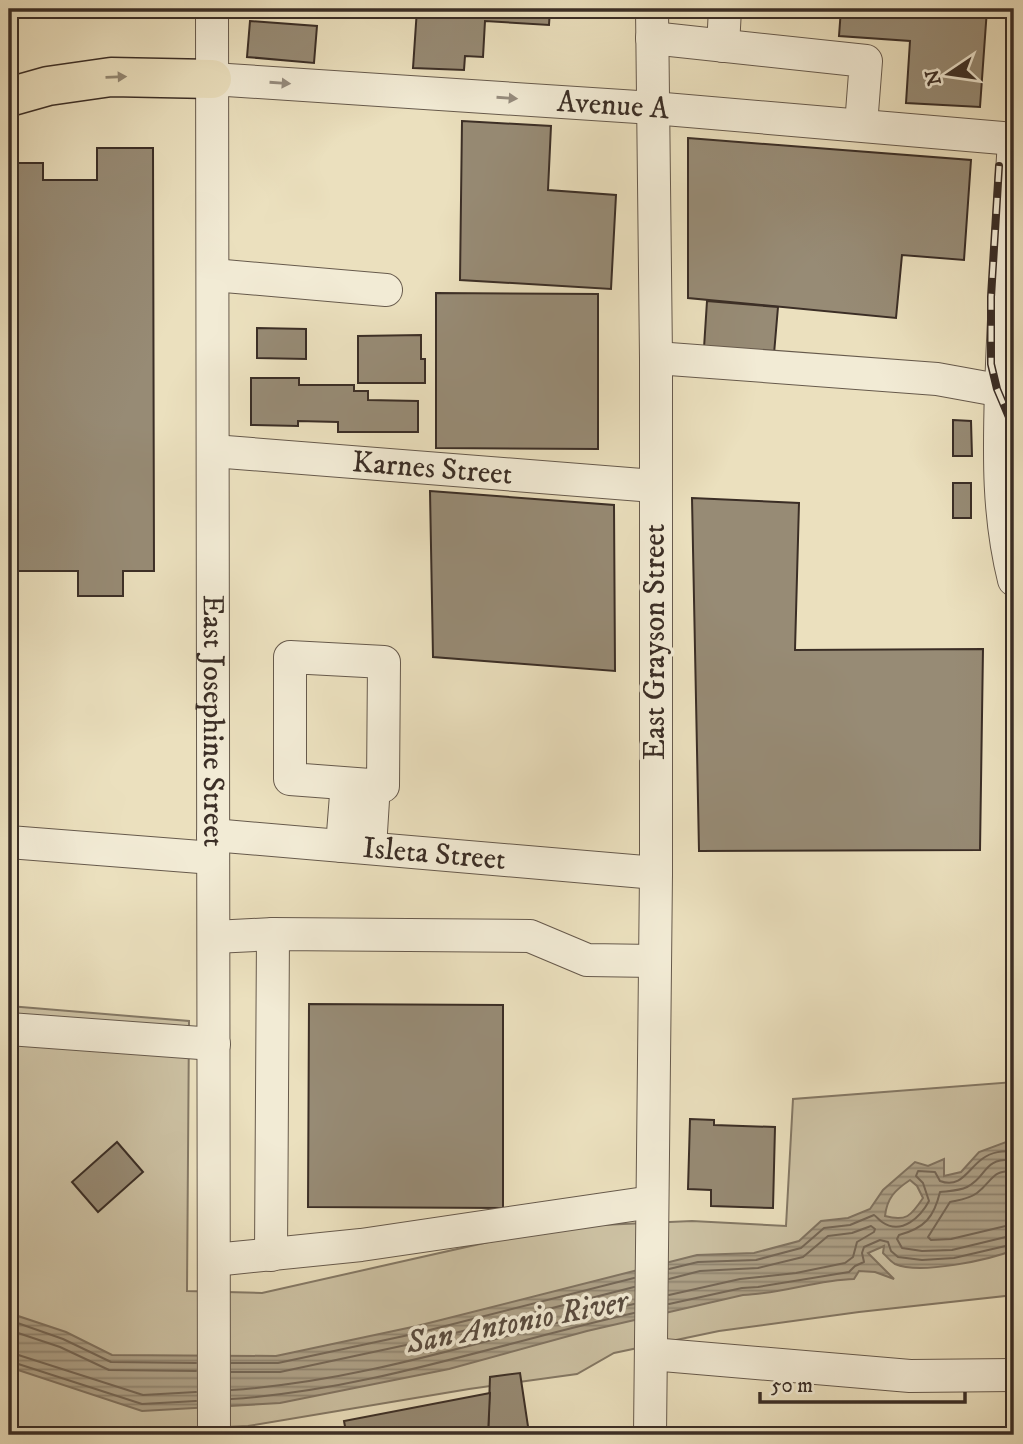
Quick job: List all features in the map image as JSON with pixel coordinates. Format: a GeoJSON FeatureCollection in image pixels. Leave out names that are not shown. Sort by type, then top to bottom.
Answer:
{"type":"FeatureCollection","features":[{"type":"Feature","properties":{"kind":"highway"},"geometry":{"type":"LineString","coordinates":[[9,97],[48,86],[111,76],[212,79]]}},
{"type":"Feature","properties":{"kind":"street","name":"East Josephine Street"},"geometry":{"type":"LineString","coordinates":[[212,9],[214,1435]]}},
{"type":"Feature","properties":{"kind":"street"},"geometry":{"type":"LineString","coordinates":[[723,46],[725,9]]}},
{"type":"Feature","properties":{"kind":"street"},"geometry":{"type":"LineString","coordinates":[[652,23],[723,46],[866,61],[861,125]]}},
{"type":"Feature","properties":{"kind":"street","name":"East Grayson Street"},"geometry":{"type":"LineString","coordinates":[[650,1435],[656,873],[656,358],[652,23]]}},
{"type":"Feature","properties":{"kind":"street","name":"Avenue A"},"geometry":{"type":"LineString","coordinates":[[212,79],[653,108],[1014,139]]}},
{"type":"Feature","properties":{"kind":"street"},"geometry":{"type":"LineString","coordinates":[[1014,139],[1002,347],[1008,391],[1000,509],[1014,580]]}},
{"type":"Feature","properties":{"kind":"street"},"geometry":{"type":"LineString","coordinates":[[213,275],[386,290]]}},
{"type":"Feature","properties":{"kind":"street"},"geometry":{"type":"LineString","coordinates":[[656,358],[937,379],[1008,391]]}},
{"type":"Feature","properties":{"kind":"street","name":"Karnes Street"},"geometry":{"type":"LineString","coordinates":[[213,451],[654,486]]}},
{"type":"Feature","properties":{"kind":"street"},"geometry":{"type":"LineString","coordinates":[[356,847],[373,800],[359,787],[290,779],[290,657],[384,662],[383,786],[359,787]]}},
{"type":"Feature","properties":{"kind":"street","name":"Isleta Street"},"geometry":{"type":"LineString","coordinates":[[9,842],[356,847],[656,873]]}},
{"type":"Feature","properties":{"kind":"street"},"geometry":{"type":"LineString","coordinates":[[271,1255],[273,934]]}},
{"type":"Feature","properties":{"kind":"street"},"geometry":{"type":"LineString","coordinates":[[214,937],[273,934],[530,936],[587,960],[655,961]]}},
{"type":"Feature","properties":{"kind":"street"},"geometry":{"type":"LineString","coordinates":[[9,1029],[214,1044]]}},
{"type":"Feature","properties":{"kind":"street"},"geometry":{"type":"LineString","coordinates":[[214,1260],[374,1244],[652,1202]]}},
{"type":"Feature","properties":{"kind":"street"},"geometry":{"type":"LineString","coordinates":[[651,1354],[909,1376],[1013,1376]]}},
{"type":"Feature","properties":{"kind":"shaded area"},"geometry":{"type":"Polygon","coordinates":[[[9,1006],[189,1021],[187,1291],[262,1293],[555,1227],[692,1221],[786,1226],[793,1099],[1014,1082],[1014,1295],[719,1331],[614,1353],[577,1374],[248,1426],[184,1429],[183,1435],[9,1435],[9,1006]]]}},
{"type":"Feature","properties":{"kind":"water","name":"San Antonio River"},"geometry":{"type":"Polygon","coordinates":[[[1006,1142],[1014,1146],[1014,1250],[972,1262],[937,1267],[906,1267],[890,1260],[883,1253],[884,1246],[868,1253],[894,1279],[875,1272],[859,1271],[854,1279],[743,1295],[587,1331],[449,1369],[280,1403],[142,1411],[9,1367],[9,1313],[66,1332],[112,1355],[276,1356],[417,1326],[697,1255],[754,1253],[799,1241],[821,1221],[848,1218],[870,1209],[883,1190],[915,1162],[928,1166],[944,1159],[944,1176],[961,1172],[979,1152],[1006,1142]],[[910,1180],[896,1191],[890,1199],[885,1216],[903,1218],[911,1213],[923,1198],[917,1186],[910,1180]]]}},
{"type":"Feature","properties":{"kind":"building"},"geometry":{"type":"Polygon","coordinates":[[[417,9],[550,9],[549,25],[485,21],[483,57],[465,56],[464,70],[413,68],[417,9]]]}},
{"type":"Feature","properties":{"kind":"building"},"geometry":{"type":"Polygon","coordinates":[[[841,9],[987,9],[980,107],[906,103],[910,41],[839,36],[841,9]]]}},
{"type":"Feature","properties":{"kind":"building"},"geometry":{"type":"Polygon","coordinates":[[[250,21],[317,26],[314,63],[247,57],[250,21]]]}},
{"type":"Feature","properties":{"kind":"building"},"geometry":{"type":"Polygon","coordinates":[[[462,121],[551,126],[548,190],[616,195],[611,289],[460,280],[462,121]]]}},
{"type":"Feature","properties":{"kind":"building"},"geometry":{"type":"Polygon","coordinates":[[[688,138],[971,160],[964,260],[902,255],[896,318],[688,298],[688,138]]]}},
{"type":"Feature","properties":{"kind":"building"},"geometry":{"type":"Polygon","coordinates":[[[97,148],[153,148],[154,571],[123,571],[123,596],[78,596],[78,571],[9,571],[9,163],[43,163],[43,180],[97,180],[97,148]]]}},
{"type":"Feature","properties":{"kind":"building"},"geometry":{"type":"Polygon","coordinates":[[[436,293],[598,294],[598,449],[436,448],[436,293]]]}},
{"type":"Feature","properties":{"kind":"building"},"geometry":{"type":"Polygon","coordinates":[[[707,301],[778,307],[774,354],[704,348],[707,301]]]}},
{"type":"Feature","properties":{"kind":"building"},"geometry":{"type":"Polygon","coordinates":[[[257,328],[306,329],[306,359],[257,358],[257,328]]]}},
{"type":"Feature","properties":{"kind":"building"},"geometry":{"type":"Polygon","coordinates":[[[421,335],[425,383],[358,383],[358,336],[421,335]]]}},
{"type":"Feature","properties":{"kind":"building"},"geometry":{"type":"Polygon","coordinates":[[[251,378],[299,378],[299,385],[354,385],[354,391],[368,391],[368,400],[418,401],[418,432],[338,432],[338,422],[298,421],[298,426],[251,425],[251,378]]]}},
{"type":"Feature","properties":{"kind":"building"},"geometry":{"type":"Polygon","coordinates":[[[953,420],[971,421],[972,456],[953,456],[953,420]]]}},
{"type":"Feature","properties":{"kind":"building"},"geometry":{"type":"Polygon","coordinates":[[[953,483],[971,483],[971,518],[953,518],[953,483]]]}},
{"type":"Feature","properties":{"kind":"building"},"geometry":{"type":"Polygon","coordinates":[[[430,491],[614,505],[615,671],[433,657],[430,491]]]}},
{"type":"Feature","properties":{"kind":"building"},"geometry":{"type":"Polygon","coordinates":[[[692,498],[799,503],[795,650],[983,649],[980,850],[699,851],[692,498]]]}},
{"type":"Feature","properties":{"kind":"building"},"geometry":{"type":"Polygon","coordinates":[[[309,1004],[503,1005],[503,1208],[308,1207],[309,1004]]]}},
{"type":"Feature","properties":{"kind":"building"},"geometry":{"type":"Polygon","coordinates":[[[690,1119],[714,1120],[714,1125],[775,1127],[773,1208],[711,1206],[711,1190],[688,1189],[690,1119]]]}},
{"type":"Feature","properties":{"kind":"building"},"geometry":{"type":"Polygon","coordinates":[[[117,1142],[143,1172],[98,1212],[72,1182],[117,1142]]]}},
{"type":"Feature","properties":{"kind":"building"},"geometry":{"type":"Polygon","coordinates":[[[520,1373],[529,1433],[488,1435],[490,1377],[520,1373]]]}},
{"type":"Feature","properties":{"kind":"building"},"geometry":{"type":"Polygon","coordinates":[[[490,1393],[488,1435],[321,1435],[346,1432],[344,1421],[490,1393]]]}},
{"type":"Feature","properties":{"kind":"railway"},"geometry":{"type":"LineString","coordinates":[[999,166],[991,297],[991,364],[997,389],[1014,429]]}}]}
